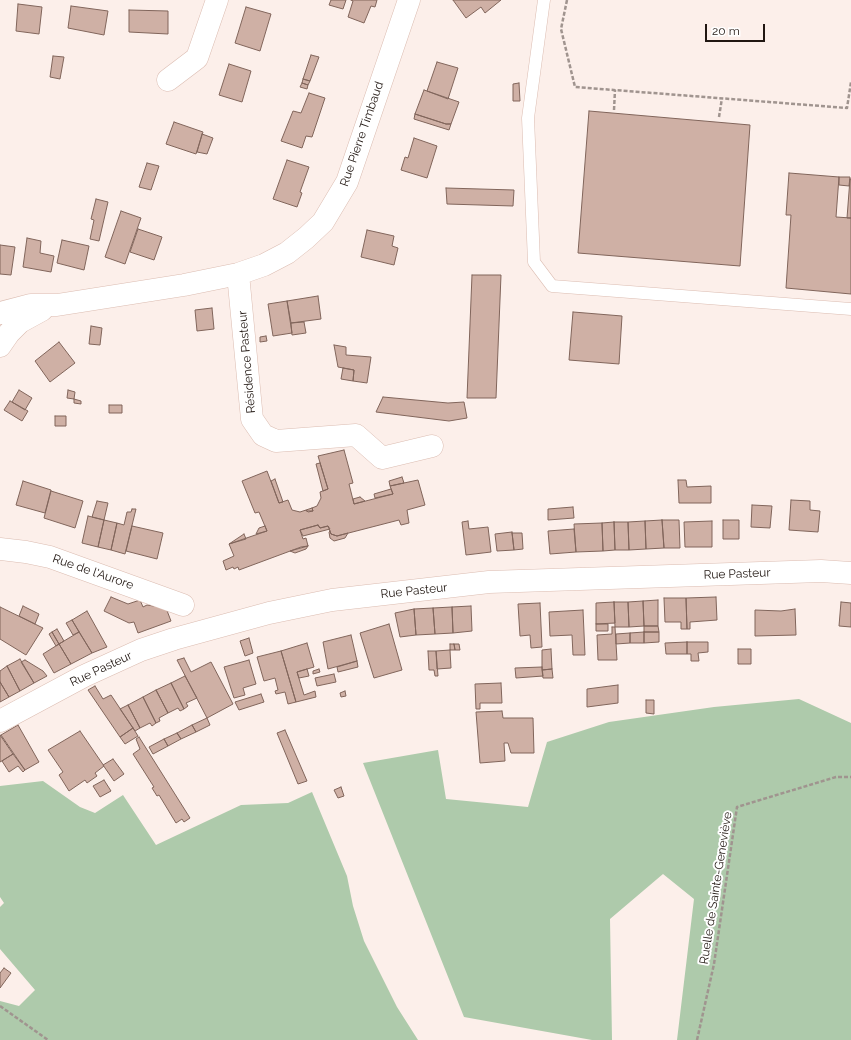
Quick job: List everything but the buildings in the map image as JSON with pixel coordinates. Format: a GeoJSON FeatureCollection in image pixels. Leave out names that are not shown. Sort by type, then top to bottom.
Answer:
{"type":"FeatureCollection","features":[{"type":"Feature","properties":{"kind":"street"},"geometry":{"type":"LineString","coordinates":[[168,80],[197,58],[217,0]]}},
{"type":"Feature","properties":{"kind":"street","name":"Rue Pierre Timbaud"},"geometry":{"type":"LineString","coordinates":[[0,313],[30,305],[57,305],[184,285],[238,274],[264,265],[287,253],[323,222],[336,203],[347,182],[409,0]]}},
{"type":"Feature","properties":{"kind":"street","name":"Résidence Pasteur"},"geometry":{"type":"LineString","coordinates":[[238,274],[252,419],[263,435],[276,441],[356,435],[382,458],[432,446]]}},
{"type":"Feature","properties":{"kind":"street","name":"Rue Pierre Timbaud"},"geometry":{"type":"LineString","coordinates":[[0,346],[9,333],[20,322],[34,313],[57,305]]}},
{"type":"Feature","properties":{"kind":"street","name":"Rue de l'Aurore"},"geometry":{"type":"LineString","coordinates":[[0,550],[26,552],[50,558],[183,605]]}},
{"type":"Feature","properties":{"kind":"street","name":"Rue Pasteur"},"geometry":{"type":"LineString","coordinates":[[0,721],[84,676],[141,650],[174,639],[262,615],[332,600],[489,582],[813,572],[851,573]]}},
{"type":"Feature","properties":{"kind":"lane"},"geometry":{"type":"LineString","coordinates":[[544,0],[528,118],[534,262],[552,286],[851,309]]}},
{"type":"Feature","properties":{"kind":"path"},"geometry":{"type":"LineString","coordinates":[[567,0],[561,29],[575,87],[846,108],[851,82]]}},
{"type":"Feature","properties":{"kind":"path"},"geometry":{"type":"LineString","coordinates":[[614,110],[615,90]]}},
{"type":"Feature","properties":{"kind":"path"},"geometry":{"type":"LineString","coordinates":[[719,117],[722,98]]}},
{"type":"Feature","properties":{"kind":"path","name":"Ruelle de Sainte-Geneviève"},"geometry":{"type":"LineString","coordinates":[[697,1040],[714,964],[737,807],[836,777],[851,777]]}},
{"type":"Feature","properties":{"kind":"path"},"geometry":{"type":"LineString","coordinates":[[0,1006],[48,1040]]}},
{"type":"Feature","properties":{"kind":"green space"},"geometry":{"type":"Polygon","coordinates":[[[799,699],[851,723],[851,1040],[677,1040],[694,899],[663,874],[610,919],[612,1040],[592,1040],[464,1017],[363,763],[438,750],[446,799],[528,807],[547,742],[609,722],[714,707],[799,699]]]}},
{"type":"Feature","properties":{"kind":"green space"},"geometry":{"type":"Polygon","coordinates":[[[43,781],[80,807],[95,813],[123,795],[156,845],[241,805],[288,803],[312,792],[347,876],[353,906],[364,941],[397,1007],[418,1040],[0,1040],[0,1001],[19,1006],[35,990],[0,949],[0,907],[4,903],[0,897],[0,786],[43,781]]]}}]}
